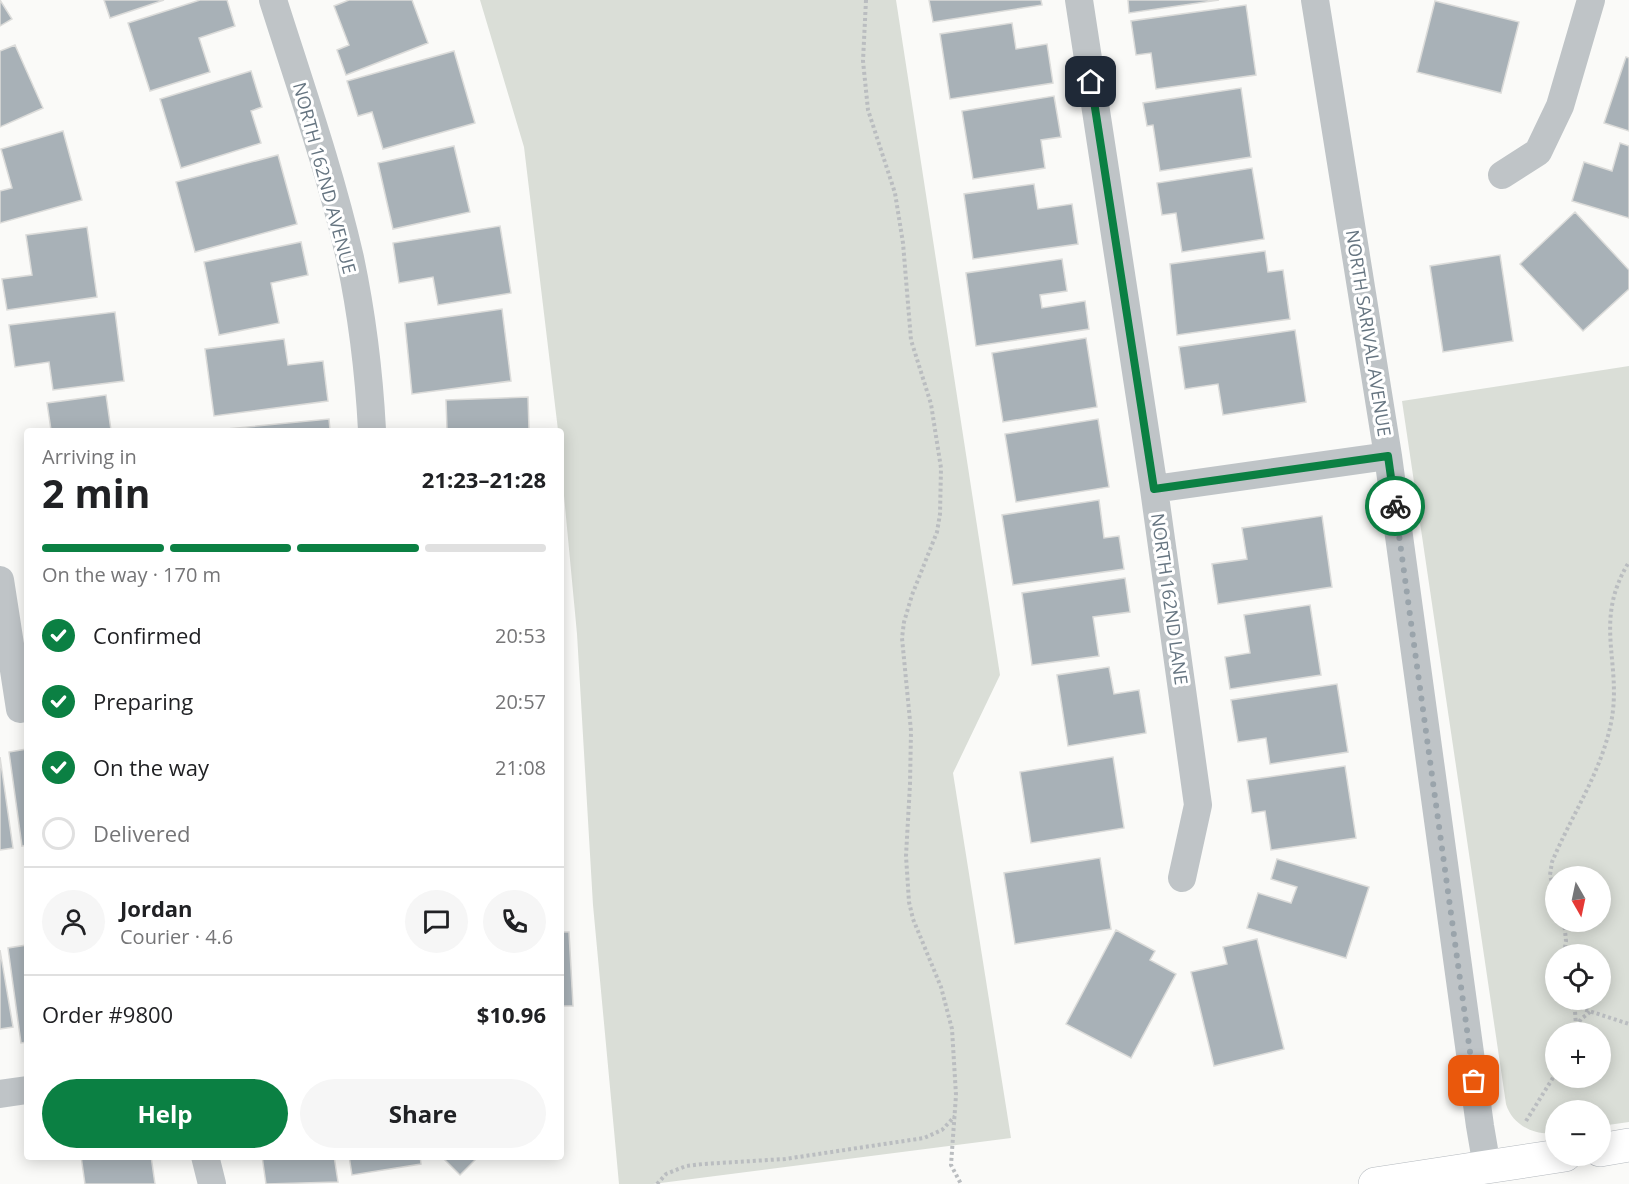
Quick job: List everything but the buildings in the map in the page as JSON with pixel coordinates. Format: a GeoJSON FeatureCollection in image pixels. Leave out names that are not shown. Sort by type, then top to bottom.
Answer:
{"type":"FeatureCollection","features":[{"type":"Feature","properties":{"kind":"street","name":"NORTH 162ND AVENUE"},"geometry":{"type":"LineString","coordinates":[[273,0],[336,200],[350,260],[362,326],[372,428]]}},
{"type":"Feature","properties":{"kind":"street","name":"NORTH 162ND LANE"},"geometry":{"type":"LineString","coordinates":[[1078,0],[1154,489],[1198,805],[1182,878]]}},
{"type":"Feature","properties":{"kind":"street","name":"NORTH SARIVAL AVENUE"},"geometry":{"type":"LineString","coordinates":[[1315,0],[1388,456],[1487,1167]]}},
{"type":"Feature","properties":{"kind":"street"},"geometry":{"type":"LineString","coordinates":[[1502,175],[1538,152],[1560,106],[1591,0]]}},
{"type":"Feature","properties":{"kind":"street"},"geometry":{"type":"LineString","coordinates":[[1154,489],[1388,456]]}},
{"type":"Feature","properties":{"kind":"street"},"geometry":{"type":"LineString","coordinates":[[0,580],[16,710]]}},
{"type":"Feature","properties":{"kind":"street"},"geometry":{"type":"LineString","coordinates":[[0,1094],[24,1090]]}},
{"type":"Feature","properties":{"kind":"street"},"geometry":{"type":"LineString","coordinates":[[1611,1148],[1629,1145]]}},
{"type":"Feature","properties":{"kind":"street"},"geometry":{"type":"LineString","coordinates":[[1375,1184],[1545,1158]]}},
{"type":"Feature","properties":{"kind":"street"},"geometry":{"type":"LineString","coordinates":[[206,1160],[212,1184]]}},
{"type":"Feature","properties":{"kind":"path"},"geometry":{"type":"LineString","coordinates":[[866,0],[863,61],[868,110],[896,194],[903,243],[911,340],[931,404],[941,468],[940,514],[937,532],[912,595],[902,638],[911,730],[906,856],[909,902],[913,920],[948,1007],[955,1060],[955,1116],[951,1165],[961,1184]]}},
{"type":"Feature","properties":{"kind":"path"},"geometry":{"type":"LineString","coordinates":[[1551,866],[1607,743],[1614,698],[1609,624],[1611,606],[1621,575],[1629,562]]}},
{"type":"Feature","properties":{"kind":"path"},"geometry":{"type":"LineString","coordinates":[[1585,1010],[1629,1024]]}},
{"type":"Feature","properties":{"kind":"path"},"geometry":{"type":"LineString","coordinates":[[1580,1022],[1590,1012]]}},
{"type":"Feature","properties":{"kind":"path"},"geometry":{"type":"LineString","coordinates":[[1526,1120],[1546,1088]]}},
{"type":"Feature","properties":{"kind":"path"},"geometry":{"type":"LineString","coordinates":[[657,1184],[666,1174],[686,1166],[795,1158],[924,1138],[942,1130],[955,1116]]}},
{"type":"Feature","properties":{"kind":"shaded area"},"geometry":{"type":"Polygon","coordinates":[[[480,0],[896,0],[1000,675],[953,773],[1011,1138],[653,1184],[619,1184],[593,905],[577,634],[564,496],[564,428],[558,428],[524,147],[480,0]]]}},
{"type":"Feature","properties":{"kind":"shaded area"},"geometry":{"type":"Polygon","coordinates":[[[1629,366],[1629,1122],[1611,1125],[1611,1100],[1545,1100],[1545,1133],[1540,1133],[1525,1128],[1513,1118],[1506,1104],[1402,401],[1629,366]]]}},
{"type":"Feature","properties":{"kind":"way so far"},"geometry":{"type":"LineString","coordinates":[[1395,506],[1474,1081]]}},
{"type":"Feature","properties":{"kind":"route"},"geometry":{"type":"LineString","coordinates":[[1091,82],[1154,489],[1388,456],[1395,506]]}}]}
